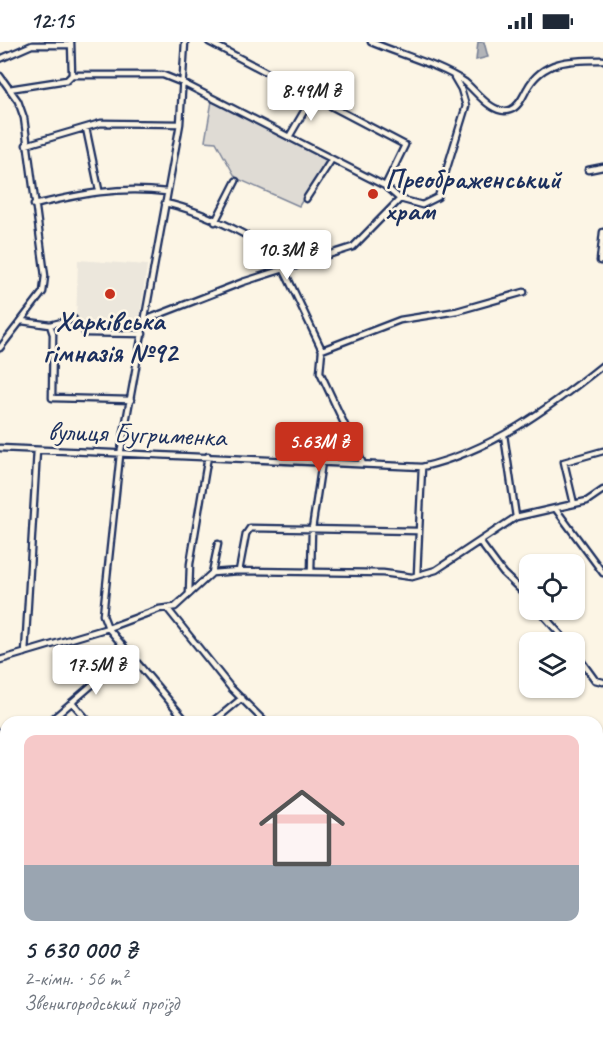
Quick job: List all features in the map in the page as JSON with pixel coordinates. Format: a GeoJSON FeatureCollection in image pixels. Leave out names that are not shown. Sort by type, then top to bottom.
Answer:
{"type":"FeatureCollection","features":[{"type":"Feature","properties":{"kind":"street"},"geometry":{"type":"LineString","coordinates":[[182,716],[108,628],[103,615],[120,455],[180,124],[185,42]]}},
{"type":"Feature","properties":{"kind":"street"},"geometry":{"type":"LineString","coordinates":[[209,42],[405,145],[384,186]]}},
{"type":"Feature","properties":{"kind":"street"},"geometry":{"type":"LineString","coordinates":[[371,42],[454,77],[466,83],[494,107],[509,111],[521,101],[532,79],[550,65],[603,60]]}},
{"type":"Feature","properties":{"kind":"street"},"geometry":{"type":"LineString","coordinates":[[0,59],[32,45],[71,44],[72,75]]}},
{"type":"Feature","properties":{"kind":"street"},"geometry":{"type":"LineString","coordinates":[[9,88],[67,80],[72,75],[163,75],[183,83],[384,186],[400,199],[426,205],[438,197],[466,106],[461,89],[454,77]]}},
{"type":"Feature","properties":{"kind":"street"},"geometry":{"type":"LineString","coordinates":[[0,76],[21,110],[45,276],[43,292],[0,348]]}},
{"type":"Feature","properties":{"kind":"street"},"geometry":{"type":"LineString","coordinates":[[289,137],[313,96]]}},
{"type":"Feature","properties":{"kind":"street"},"geometry":{"type":"LineString","coordinates":[[26,145],[101,123],[180,124]]}},
{"type":"Feature","properties":{"kind":"street"},"geometry":{"type":"LineString","coordinates":[[86,128],[99,190]]}},
{"type":"Feature","properties":{"kind":"street"},"geometry":{"type":"LineString","coordinates":[[306,199],[332,159]]}},
{"type":"Feature","properties":{"kind":"street"},"geometry":{"type":"LineString","coordinates":[[588,170],[603,168]]}},
{"type":"Feature","properties":{"kind":"street"},"geometry":{"type":"LineString","coordinates":[[215,222],[236,181]]}},
{"type":"Feature","properties":{"kind":"street"},"geometry":{"type":"LineString","coordinates":[[34,204],[99,190],[133,188],[167,192]]}},
{"type":"Feature","properties":{"kind":"street"},"geometry":{"type":"LineString","coordinates":[[145,320],[243,282],[353,247],[400,199]]}},
{"type":"Feature","properties":{"kind":"street"},"geometry":{"type":"LineString","coordinates":[[165,203],[184,207],[271,249],[296,266]]}},
{"type":"Feature","properties":{"kind":"street"},"geometry":{"type":"LineString","coordinates":[[603,232],[600,261],[603,261]]}},
{"type":"Feature","properties":{"kind":"street"},"geometry":{"type":"LineString","coordinates":[[284,270],[322,350],[320,372],[363,464]]}},
{"type":"Feature","properties":{"kind":"street"},"geometry":{"type":"LineString","coordinates":[[322,350],[400,320],[457,311],[524,292]]}},
{"type":"Feature","properties":{"kind":"street"},"geometry":{"type":"LineString","coordinates":[[22,321],[50,325],[74,319]]}},
{"type":"Feature","properties":{"kind":"street"},"geometry":{"type":"LineString","coordinates":[[50,325],[53,334],[52,398],[130,400]]}},
{"type":"Feature","properties":{"kind":"street"},"geometry":{"type":"LineString","coordinates":[[85,333],[143,334]]}},
{"type":"Feature","properties":{"kind":"street","name":"вулиця Бугрименка"},"geometry":{"type":"LineString","coordinates":[[0,448],[422,467],[469,453],[504,435],[562,398],[603,365]]}},
{"type":"Feature","properties":{"kind":"street"},"geometry":{"type":"LineString","coordinates":[[504,435],[516,517]]}},
{"type":"Feature","properties":{"kind":"street"},"geometry":{"type":"LineString","coordinates":[[25,653],[37,450]]}},
{"type":"Feature","properties":{"kind":"street"},"geometry":{"type":"LineString","coordinates":[[574,504],[564,462],[603,451]]}},
{"type":"Feature","properties":{"kind":"street"},"geometry":{"type":"LineString","coordinates":[[189,593],[190,564],[207,456]]}},
{"type":"Feature","properties":{"kind":"street"},"geometry":{"type":"LineString","coordinates":[[311,572],[312,529],[322,462]]}},
{"type":"Feature","properties":{"kind":"street"},"geometry":{"type":"LineString","coordinates":[[417,575],[422,467]]}},
{"type":"Feature","properties":{"kind":"street"},"geometry":{"type":"LineString","coordinates":[[0,660],[167,608],[175,608],[212,573],[239,570],[417,575],[436,570],[516,517],[587,501],[603,490]]}},
{"type":"Feature","properties":{"kind":"street"},"geometry":{"type":"LineString","coordinates":[[555,508],[603,573]]}},
{"type":"Feature","properties":{"kind":"street"},"geometry":{"type":"LineString","coordinates":[[239,570],[246,534],[250,528],[418,531]]}},
{"type":"Feature","properties":{"kind":"street"},"geometry":{"type":"LineString","coordinates":[[480,542],[503,573],[519,588]]}},
{"type":"Feature","properties":{"kind":"street"},"geometry":{"type":"LineString","coordinates":[[212,573],[218,544]]}},
{"type":"Feature","properties":{"kind":"street"},"geometry":{"type":"LineString","coordinates":[[167,608],[259,716]]}},
{"type":"Feature","properties":{"kind":"street"},"geometry":{"type":"LineString","coordinates":[[548,620],[558,632]]}},
{"type":"Feature","properties":{"kind":"street"},"geometry":{"type":"LineString","coordinates":[[56,716],[129,653]]}},
{"type":"Feature","properties":{"kind":"street"},"geometry":{"type":"LineString","coordinates":[[585,666],[595,680],[603,682]]}},
{"type":"Feature","properties":{"kind":"street"},"geometry":{"type":"LineString","coordinates":[[220,716],[242,698]]}},
{"type":"Feature","properties":{"kind":"street"},"geometry":{"type":"LineString","coordinates":[[72,702],[84,716]]}},
{"type":"Feature","properties":{"kind":"shaded area"},"geometry":{"type":"Polygon","coordinates":[[[478,42],[484,42],[488,57],[476,60],[478,42]]]}},
{"type":"Feature","properties":{"kind":"shaded area"},"geometry":{"type":"Polygon","coordinates":[[[212,101],[327,160],[299,206],[236,178],[216,142],[205,141],[212,101]]]}},
{"type":"Feature","properties":{"kind":"shaded area","name":"Харківська гімназія №92"},"geometry":{"type":"Polygon","coordinates":[[[78,260],[147,265],[138,330],[76,323],[78,260]]]}},
{"type":"Feature","properties":{"kind":"place","name":"Преображенський храм"},"geometry":{"type":"Point","coordinates":[373,194]}},
{"type":"Feature","properties":{"kind":"place","name":"Харківська гімназія №92"},"geometry":{"type":"Point","coordinates":[110,294]}}]}
